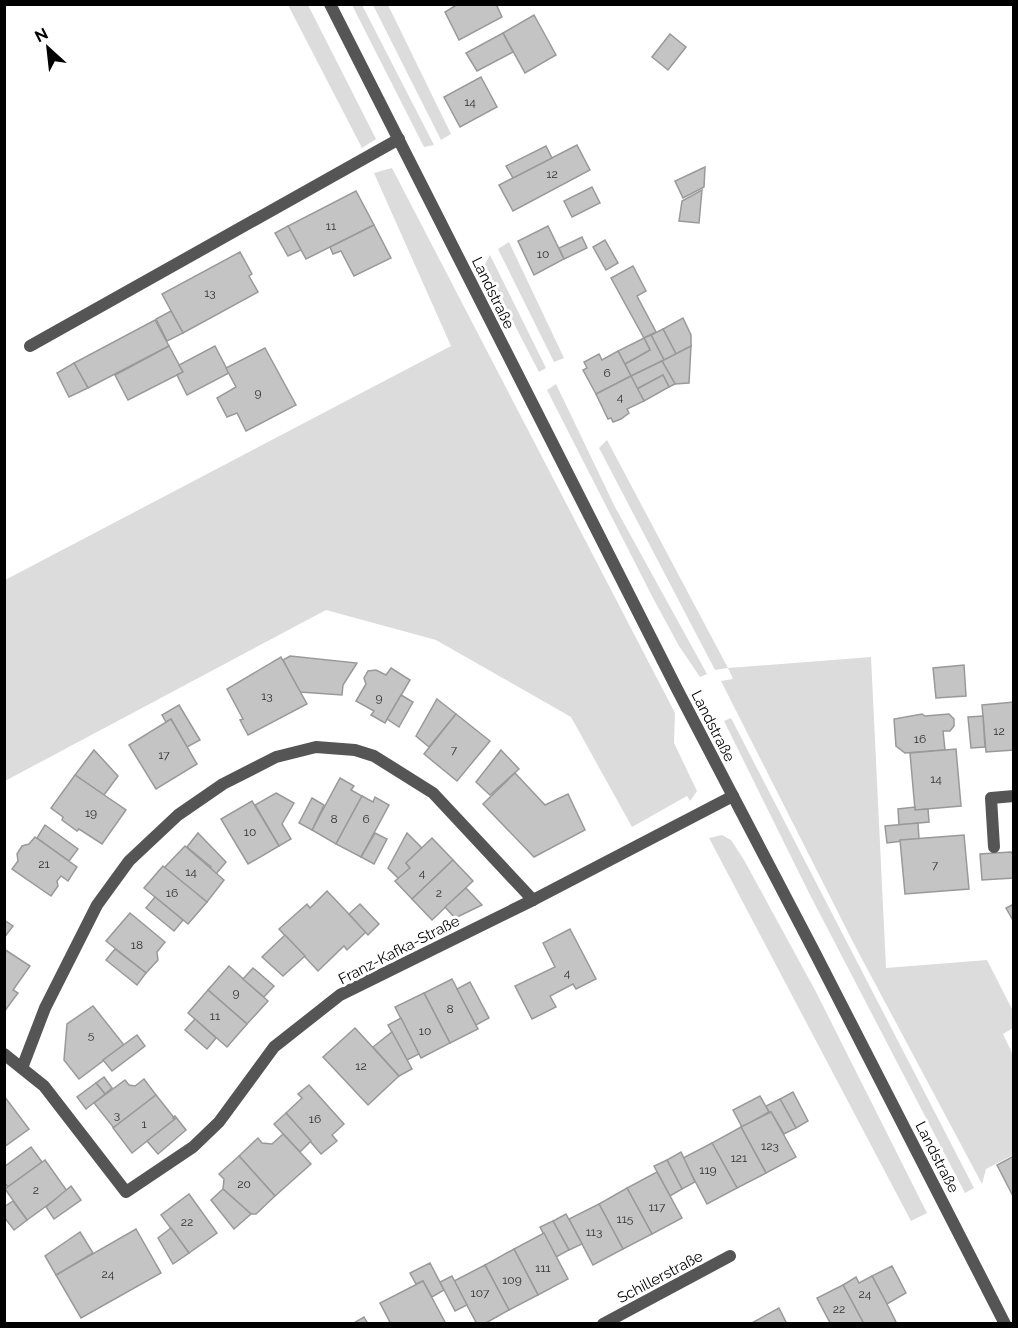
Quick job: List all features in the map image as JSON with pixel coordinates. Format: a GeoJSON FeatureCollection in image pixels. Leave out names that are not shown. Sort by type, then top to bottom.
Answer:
{"type":"FeatureCollection","features":[{"type":"Feature","properties":{"kind":"street","name":"Landstraße"},"geometry":{"type":"LineString","coordinates":[[330,4],[520,381],[1005,1323]]}},
{"type":"Feature","properties":{"kind":"street"},"geometry":{"type":"LineString","coordinates":[[30,346],[399,139]]}},
{"type":"Feature","properties":{"kind":"street"},"geometry":{"type":"LineString","coordinates":[[4,1054],[22,1068],[45,1008],[91,916],[129,861],[178,815],[223,784],[276,757],[316,747],[355,750],[374,756],[433,793],[533,900]]}},
{"type":"Feature","properties":{"kind":"street","name":"Franz-Kafka-Straße"},"geometry":{"type":"LineString","coordinates":[[22,1068],[44,1086],[126,1192],[193,1147],[219,1122],[274,1047],[340,995],[533,900],[733,796]]}},
{"type":"Feature","properties":{"kind":"street"},"geometry":{"type":"LineString","coordinates":[[994,847],[991,798],[1014,796]]}},
{"type":"Feature","properties":{"kind":"street","name":"Schillerstraße"},"geometry":{"type":"LineString","coordinates":[[603,1323],[730,1256]]}},
{"type":"Feature","properties":{"kind":"shaded area"},"geometry":{"type":"Polygon","coordinates":[[[288,5],[308,5],[376,139],[362,148],[288,5]]]}},
{"type":"Feature","properties":{"kind":"shaded area"},"geometry":{"type":"Polygon","coordinates":[[[352,5],[362,5],[434,145],[424,147],[352,5]]]}},
{"type":"Feature","properties":{"kind":"shaded area"},"geometry":{"type":"Polygon","coordinates":[[[373,5],[388,5],[451,134],[441,140],[373,5]]]}},
{"type":"Feature","properties":{"kind":"shaded area"},"geometry":{"type":"Polygon","coordinates":[[[392,168],[675,713],[674,743],[697,791],[690,801],[687,796],[632,827],[571,717],[436,640],[326,610],[5,781],[5,580],[451,346],[374,173],[392,168]]]}},
{"type":"Feature","properties":{"kind":"shaded area"},"geometry":{"type":"Polygon","coordinates":[[[509,242],[564,358],[554,362],[498,249],[509,242]]]}},
{"type":"Feature","properties":{"kind":"shaded area"},"geometry":{"type":"Polygon","coordinates":[[[490,255],[546,368],[539,372],[484,266],[490,255]]]}},
{"type":"Feature","properties":{"kind":"shaded area"},"geometry":{"type":"Polygon","coordinates":[[[556,384],[615,507],[707,674],[700,677],[679,646],[654,600],[547,390],[556,384]]]}},
{"type":"Feature","properties":{"kind":"shaded area"},"geometry":{"type":"Polygon","coordinates":[[[607,440],[728,668],[715,670],[599,448],[607,440]]]}},
{"type":"Feature","properties":{"kind":"shaded area"},"geometry":{"type":"Polygon","coordinates":[[[871,657],[886,968],[987,960],[1013,1011],[1013,1028],[1003,1034],[1013,1055],[1013,1155],[986,1169],[982,1184],[854,944],[721,681],[733,679],[728,668],[871,657]]]}},
{"type":"Feature","properties":{"kind":"shaded area"},"geometry":{"type":"Polygon","coordinates":[[[731,718],[974,1188],[965,1193],[809,893],[724,721],[731,718]]]}},
{"type":"Feature","properties":{"kind":"shaded area"},"geometry":{"type":"Polygon","coordinates":[[[722,835],[731,840],[744,860],[815,990],[927,1213],[911,1221],[709,838],[722,835]]]}},
{"type":"Feature","properties":{"kind":"building"},"geometry":{"type":"Polygon","coordinates":[[[458,4],[496,4],[502,17],[459,40],[445,12],[458,4]]]}},
{"type":"Feature","properties":{"kind":"building"},"geometry":{"type":"Polygon","coordinates":[[[534,15],[556,55],[525,73],[503,33],[534,15]]]}},
{"type":"Feature","properties":{"kind":"building"},"geometry":{"type":"Polygon","coordinates":[[[503,33],[513,52],[477,71],[466,53],[503,33]]]}},
{"type":"Feature","properties":{"kind":"building"},"geometry":{"type":"Polygon","coordinates":[[[670,34],[686,47],[668,70],[652,57],[670,34]]]}},
{"type":"Feature","properties":{"kind":"building"},"geometry":{"type":"Polygon","coordinates":[[[481,77],[497,107],[460,127],[444,97],[481,77]]]}},
{"type":"Feature","properties":{"kind":"building"},"geometry":{"type":"Polygon","coordinates":[[[577,145],[590,170],[513,211],[499,185],[577,145]]]}},
{"type":"Feature","properties":{"kind":"building"},"geometry":{"type":"Polygon","coordinates":[[[546,146],[552,158],[513,178],[506,166],[546,146]]]}},
{"type":"Feature","properties":{"kind":"building"},"geometry":{"type":"Polygon","coordinates":[[[705,167],[704,187],[683,198],[675,181],[705,167]]]}},
{"type":"Feature","properties":{"kind":"building"},"geometry":{"type":"Polygon","coordinates":[[[592,187],[600,203],[572,217],[564,201],[592,187]]]}},
{"type":"Feature","properties":{"kind":"building"},"geometry":{"type":"Polygon","coordinates":[[[702,190],[699,223],[679,221],[682,201],[702,190]]]}},
{"type":"Feature","properties":{"kind":"building"},"geometry":{"type":"Polygon","coordinates":[[[356,191],[374,225],[306,259],[288,226],[356,191]]]}},
{"type":"Feature","properties":{"kind":"building"},"geometry":{"type":"Polygon","coordinates":[[[374,225],[391,258],[354,276],[341,251],[333,254],[330,247],[374,225]]]}},
{"type":"Feature","properties":{"kind":"building"},"geometry":{"type":"Polygon","coordinates":[[[288,226],[301,250],[288,256],[275,233],[288,226]]]}},
{"type":"Feature","properties":{"kind":"building"},"geometry":{"type":"Polygon","coordinates":[[[548,226],[564,259],[534,275],[518,241],[548,226]]]}},
{"type":"Feature","properties":{"kind":"building"},"geometry":{"type":"Polygon","coordinates":[[[582,237],[587,248],[564,259],[559,248],[582,237]]]}},
{"type":"Feature","properties":{"kind":"building"},"geometry":{"type":"Polygon","coordinates":[[[605,240],[618,263],[606,270],[593,247],[605,240]]]}},
{"type":"Feature","properties":{"kind":"building"},"geometry":{"type":"Polygon","coordinates":[[[240,252],[252,274],[249,276],[258,292],[183,333],[162,294],[240,252]]]}},
{"type":"Feature","properties":{"kind":"building"},"geometry":{"type":"Polygon","coordinates":[[[633,266],[646,291],[637,296],[656,332],[644,338],[611,278],[633,266]]]}},
{"type":"Feature","properties":{"kind":"building"},"geometry":{"type":"Polygon","coordinates":[[[171,311],[183,333],[167,341],[156,319],[171,311]]]}},
{"type":"Feature","properties":{"kind":"building"},"geometry":{"type":"Polygon","coordinates":[[[683,318],[691,335],[691,346],[676,354],[663,329],[683,318]]]}},
{"type":"Feature","properties":{"kind":"building"},"geometry":{"type":"Polygon","coordinates":[[[155,320],[169,346],[88,388],[74,363],[155,320]]]}},
{"type":"Feature","properties":{"kind":"building"},"geometry":{"type":"Polygon","coordinates":[[[663,329],[676,354],[664,360],[651,335],[663,329]]]}},
{"type":"Feature","properties":{"kind":"building"},"geometry":{"type":"Polygon","coordinates":[[[651,335],[664,360],[631,376],[625,364],[650,350],[644,338],[651,335]]]}},
{"type":"Feature","properties":{"kind":"building"},"geometry":{"type":"Polygon","coordinates":[[[644,338],[650,350],[625,364],[618,351],[644,338]]]}},
{"type":"Feature","properties":{"kind":"building"},"geometry":{"type":"Polygon","coordinates":[[[169,346],[183,372],[128,400],[115,375],[169,346]]]}},
{"type":"Feature","properties":{"kind":"building"},"geometry":{"type":"Polygon","coordinates":[[[215,346],[229,373],[187,395],[177,375],[183,372],[179,365],[215,346]]]}},
{"type":"Feature","properties":{"kind":"building"},"geometry":{"type":"Polygon","coordinates":[[[691,346],[689,383],[675,384],[662,361],[691,346]]]}},
{"type":"Feature","properties":{"kind":"building"},"geometry":{"type":"Polygon","coordinates":[[[265,348],[296,405],[246,431],[237,413],[227,417],[217,398],[236,387],[226,368],[265,348]]]}},
{"type":"Feature","properties":{"kind":"building"},"geometry":{"type":"Polygon","coordinates":[[[618,351],[631,376],[596,394],[583,370],[587,368],[584,362],[599,354],[602,360],[618,351]]]}},
{"type":"Feature","properties":{"kind":"building"},"geometry":{"type":"Polygon","coordinates":[[[662,361],[675,384],[669,387],[663,375],[637,389],[631,376],[662,361]]]}},
{"type":"Feature","properties":{"kind":"building"},"geometry":{"type":"Polygon","coordinates":[[[74,363],[88,388],[69,397],[57,373],[74,363]]]}},
{"type":"Feature","properties":{"kind":"building"},"geometry":{"type":"Polygon","coordinates":[[[663,375],[669,387],[644,401],[637,389],[663,375]]]}},
{"type":"Feature","properties":{"kind":"building"},"geometry":{"type":"Polygon","coordinates":[[[631,376],[644,401],[627,409],[629,413],[613,422],[611,418],[608,419],[596,394],[631,376]]]}},
{"type":"Feature","properties":{"kind":"building"},"geometry":{"type":"Polygon","coordinates":[[[290,656],[357,663],[343,685],[342,695],[300,692],[283,660],[290,656]]]}},
{"type":"Feature","properties":{"kind":"building"},"geometry":{"type":"Polygon","coordinates":[[[281,657],[307,704],[248,735],[240,720],[243,719],[227,689],[281,657]]]}},
{"type":"Feature","properties":{"kind":"building"},"geometry":{"type":"Polygon","coordinates":[[[964,665],[966,696],[936,698],[933,668],[964,665]]]}},
{"type":"Feature","properties":{"kind":"building"},"geometry":{"type":"Polygon","coordinates":[[[391,668],[410,680],[385,723],[371,715],[374,711],[356,701],[366,684],[364,678],[368,671],[376,670],[386,675],[391,668]]]}},
{"type":"Feature","properties":{"kind":"building"},"geometry":{"type":"Polygon","coordinates":[[[401,695],[413,702],[399,727],[387,719],[401,695]]]}},
{"type":"Feature","properties":{"kind":"building"},"geometry":{"type":"Polygon","coordinates":[[[437,699],[456,714],[429,747],[416,736],[437,699]]]}},
{"type":"Feature","properties":{"kind":"building"},"geometry":{"type":"Polygon","coordinates":[[[1014,702],[1014,750],[986,752],[982,705],[1014,702]]]}},
{"type":"Feature","properties":{"kind":"building"},"geometry":{"type":"Polygon","coordinates":[[[179,705],[200,740],[187,747],[171,719],[166,722],[162,715],[179,705]]]}},
{"type":"Feature","properties":{"kind":"building"},"geometry":{"type":"Polygon","coordinates":[[[456,714],[490,741],[457,781],[424,754],[456,714]]]}},
{"type":"Feature","properties":{"kind":"building"},"geometry":{"type":"Polygon","coordinates":[[[922,714],[925,716],[949,714],[954,719],[954,726],[950,731],[943,731],[945,750],[905,753],[896,746],[894,719],[922,714]]]}},
{"type":"Feature","properties":{"kind":"building"},"geometry":{"type":"Polygon","coordinates":[[[983,716],[985,747],[971,748],[968,717],[983,716]]]}},
{"type":"Feature","properties":{"kind":"building"},"geometry":{"type":"Polygon","coordinates":[[[171,719],[197,764],[156,789],[129,745],[171,719]]]}},
{"type":"Feature","properties":{"kind":"building"},"geometry":{"type":"Polygon","coordinates":[[[956,749],[961,806],[915,810],[910,753],[956,749]]]}},
{"type":"Feature","properties":{"kind":"building"},"geometry":{"type":"Polygon","coordinates":[[[94,750],[118,776],[104,795],[75,775],[94,750]]]}},
{"type":"Feature","properties":{"kind":"building"},"geometry":{"type":"Polygon","coordinates":[[[501,750],[519,769],[490,795],[476,782],[501,750]]]}},
{"type":"Feature","properties":{"kind":"building"},"geometry":{"type":"Polygon","coordinates":[[[515,773],[545,805],[568,794],[585,830],[534,857],[483,804],[515,773]]]}},
{"type":"Feature","properties":{"kind":"building"},"geometry":{"type":"Polygon","coordinates":[[[75,775],[126,810],[102,844],[79,829],[77,831],[51,808],[75,775]]]}},
{"type":"Feature","properties":{"kind":"building"},"geometry":{"type":"Polygon","coordinates":[[[340,778],[354,786],[351,790],[362,796],[336,844],[312,830],[340,778]]]}},
{"type":"Feature","properties":{"kind":"building"},"geometry":{"type":"Polygon","coordinates":[[[276,793],[294,803],[282,824],[291,839],[279,846],[255,805],[276,793]]]}},
{"type":"Feature","properties":{"kind":"building"},"geometry":{"type":"Polygon","coordinates":[[[362,796],[373,802],[375,797],[389,805],[361,857],[336,844],[362,796]]]}},
{"type":"Feature","properties":{"kind":"building"},"geometry":{"type":"Polygon","coordinates":[[[312,798],[324,805],[312,830],[299,823],[312,798]]]}},
{"type":"Feature","properties":{"kind":"building"},"geometry":{"type":"Polygon","coordinates":[[[252,801],[279,846],[248,864],[221,819],[252,801]]]}},
{"type":"Feature","properties":{"kind":"building"},"geometry":{"type":"Polygon","coordinates":[[[915,807],[915,810],[928,809],[929,822],[899,825],[898,809],[915,807]]]}},
{"type":"Feature","properties":{"kind":"building"},"geometry":{"type":"Polygon","coordinates":[[[918,823],[919,839],[887,843],[885,826],[918,823]]]}},
{"type":"Feature","properties":{"kind":"building"},"geometry":{"type":"Polygon","coordinates":[[[45,825],[78,849],[69,861],[37,838],[45,825]]]}},
{"type":"Feature","properties":{"kind":"building"},"geometry":{"type":"Polygon","coordinates":[[[198,833],[226,862],[216,874],[187,847],[198,833]]]}},
{"type":"Feature","properties":{"kind":"building"},"geometry":{"type":"Polygon","coordinates":[[[375,833],[387,839],[374,864],[361,857],[375,833]]]}},
{"type":"Feature","properties":{"kind":"building"},"geometry":{"type":"Polygon","coordinates":[[[407,833],[422,848],[406,863],[410,868],[399,879],[388,868],[407,833]]]}},
{"type":"Feature","properties":{"kind":"building"},"geometry":{"type":"Polygon","coordinates":[[[964,835],[969,889],[905,894],[900,840],[964,835]]]}},
{"type":"Feature","properties":{"kind":"building"},"geometry":{"type":"Polygon","coordinates":[[[35,837],[77,867],[68,881],[61,876],[51,896],[12,869],[18,861],[17,854],[22,846],[29,844],[35,837]]]}},
{"type":"Feature","properties":{"kind":"building"},"geometry":{"type":"Polygon","coordinates":[[[432,838],[453,860],[412,899],[395,881],[410,868],[406,863],[432,838]]]}},
{"type":"Feature","properties":{"kind":"building"},"geometry":{"type":"Polygon","coordinates":[[[185,846],[224,880],[207,902],[164,868],[185,846]]]}},
{"type":"Feature","properties":{"kind":"building"},"geometry":{"type":"Polygon","coordinates":[[[1011,852],[1014,856],[1014,878],[982,880],[980,854],[1011,852]]]}},
{"type":"Feature","properties":{"kind":"building"},"geometry":{"type":"Polygon","coordinates":[[[453,860],[473,881],[432,920],[412,899],[453,860]]]}},
{"type":"Feature","properties":{"kind":"building"},"geometry":{"type":"Polygon","coordinates":[[[163,866],[207,902],[188,924],[144,888],[163,866]]]}},
{"type":"Feature","properties":{"kind":"building"},"geometry":{"type":"Polygon","coordinates":[[[466,888],[482,905],[455,918],[445,907],[466,888]]]}},
{"type":"Feature","properties":{"kind":"building"},"geometry":{"type":"Polygon","coordinates":[[[327,891],[366,932],[347,950],[344,946],[318,971],[279,929],[307,904],[310,908],[327,891]]]}},
{"type":"Feature","properties":{"kind":"building"},"geometry":{"type":"Polygon","coordinates":[[[155,897],[183,920],[174,931],[146,908],[155,897]]]}},
{"type":"Feature","properties":{"kind":"building"},"geometry":{"type":"Polygon","coordinates":[[[360,904],[379,924],[368,935],[349,914],[360,904]]]}},
{"type":"Feature","properties":{"kind":"building"},"geometry":{"type":"Polygon","coordinates":[[[1014,904],[1014,922],[1006,908],[1014,904]]]}},
{"type":"Feature","properties":{"kind":"building"},"geometry":{"type":"Polygon","coordinates":[[[130,913],[165,942],[157,952],[158,960],[146,973],[106,941],[130,913]]]}},
{"type":"Feature","properties":{"kind":"building"},"geometry":{"type":"Polygon","coordinates":[[[4,920],[13,926],[4,938],[4,920]]]}},
{"type":"Feature","properties":{"kind":"building"},"geometry":{"type":"Polygon","coordinates":[[[570,929],[596,979],[576,989],[573,984],[550,996],[556,1007],[532,1019],[515,986],[555,967],[543,943],[570,929]]]}},
{"type":"Feature","properties":{"kind":"building"},"geometry":{"type":"Polygon","coordinates":[[[285,935],[305,956],[283,976],[262,957],[285,935]]]}},
{"type":"Feature","properties":{"kind":"building"},"geometry":{"type":"Polygon","coordinates":[[[4,949],[30,966],[13,990],[18,993],[4,1012],[4,949]]]}},
{"type":"Feature","properties":{"kind":"building"},"geometry":{"type":"Polygon","coordinates":[[[115,949],[146,973],[137,985],[106,960],[115,949]]]}},
{"type":"Feature","properties":{"kind":"building"},"geometry":{"type":"Polygon","coordinates":[[[229,966],[268,1001],[247,1024],[208,990],[229,966]]]}},
{"type":"Feature","properties":{"kind":"building"},"geometry":{"type":"Polygon","coordinates":[[[253,968],[274,986],[264,997],[243,979],[253,968]]]}},
{"type":"Feature","properties":{"kind":"building"},"geometry":{"type":"Polygon","coordinates":[[[452,979],[478,1029],[450,1043],[424,993],[452,979]]]}},
{"type":"Feature","properties":{"kind":"building"},"geometry":{"type":"Polygon","coordinates":[[[470,982],[489,1018],[476,1025],[457,989],[470,982]]]}},
{"type":"Feature","properties":{"kind":"building"},"geometry":{"type":"Polygon","coordinates":[[[208,990],[247,1024],[227,1047],[188,1013],[208,990]]]}},
{"type":"Feature","properties":{"kind":"building"},"geometry":{"type":"Polygon","coordinates":[[[424,993],[450,1043],[421,1058],[395,1007],[424,993]]]}},
{"type":"Feature","properties":{"kind":"building"},"geometry":{"type":"Polygon","coordinates":[[[93,1006],[124,1045],[79,1079],[64,1060],[67,1024],[93,1006]]]}},
{"type":"Feature","properties":{"kind":"building"},"geometry":{"type":"Polygon","coordinates":[[[401,1018],[419,1054],[407,1060],[388,1025],[401,1018]]]}},
{"type":"Feature","properties":{"kind":"building"},"geometry":{"type":"Polygon","coordinates":[[[195,1019],[216,1038],[207,1049],[185,1030],[195,1019]]]}},
{"type":"Feature","properties":{"kind":"building"},"geometry":{"type":"Polygon","coordinates":[[[355,1028],[399,1076],[368,1105],[323,1057],[355,1028]]]}},
{"type":"Feature","properties":{"kind":"building"},"geometry":{"type":"Polygon","coordinates":[[[392,1032],[412,1069],[399,1076],[373,1047],[392,1032]]]}},
{"type":"Feature","properties":{"kind":"building"},"geometry":{"type":"Polygon","coordinates":[[[137,1035],[145,1046],[112,1071],[103,1060],[137,1035]]]}},
{"type":"Feature","properties":{"kind":"building"},"geometry":{"type":"Polygon","coordinates":[[[104,1077],[112,1088],[105,1094],[96,1083],[104,1077]]]}},
{"type":"Feature","properties":{"kind":"building"},"geometry":{"type":"Polygon","coordinates":[[[144,1079],[156,1095],[114,1128],[94,1103],[125,1080],[129,1085],[135,1086],[144,1079]]]}},
{"type":"Feature","properties":{"kind":"building"},"geometry":{"type":"Polygon","coordinates":[[[96,1083],[105,1094],[86,1109],[77,1097],[96,1083]]]}},
{"type":"Feature","properties":{"kind":"building"},"geometry":{"type":"Polygon","coordinates":[[[309,1085],[344,1124],[332,1135],[337,1141],[321,1154],[286,1113],[302,1098],[298,1094],[309,1085]]]}},
{"type":"Feature","properties":{"kind":"building"},"geometry":{"type":"Polygon","coordinates":[[[793,1092],[808,1121],[796,1128],[780,1099],[793,1092]]]}},
{"type":"Feature","properties":{"kind":"building"},"geometry":{"type":"Polygon","coordinates":[[[156,1095],[175,1119],[132,1153],[113,1128],[156,1095]]]}},
{"type":"Feature","properties":{"kind":"building"},"geometry":{"type":"Polygon","coordinates":[[[4,1096],[29,1129],[4,1147],[4,1096]]]}},
{"type":"Feature","properties":{"kind":"building"},"geometry":{"type":"Polygon","coordinates":[[[760,1096],[769,1112],[742,1127],[733,1110],[760,1096]]]}},
{"type":"Feature","properties":{"kind":"building"},"geometry":{"type":"Polygon","coordinates":[[[780,1099],[796,1128],[784,1134],[766,1106],[780,1099]]]}},
{"type":"Feature","properties":{"kind":"building"},"geometry":{"type":"Polygon","coordinates":[[[771,1112],[796,1157],[766,1173],[741,1127],[771,1112]]]}},
{"type":"Feature","properties":{"kind":"building"},"geometry":{"type":"Polygon","coordinates":[[[286,1113],[311,1141],[300,1152],[274,1124],[286,1113]]]}},
{"type":"Feature","properties":{"kind":"building"},"geometry":{"type":"Polygon","coordinates":[[[175,1116],[186,1130],[158,1154],[147,1141],[175,1119],[173,1118],[175,1116]]]}},
{"type":"Feature","properties":{"kind":"building"},"geometry":{"type":"Polygon","coordinates":[[[741,1127],[766,1173],[737,1188],[712,1143],[741,1127]]]}},
{"type":"Feature","properties":{"kind":"building"},"geometry":{"type":"Polygon","coordinates":[[[283,1134],[311,1164],[275,1196],[239,1156],[258,1138],[262,1143],[272,1144],[283,1134]]]}},
{"type":"Feature","properties":{"kind":"building"},"geometry":{"type":"Polygon","coordinates":[[[712,1143],[737,1188],[707,1204],[683,1158],[712,1143]]]}},
{"type":"Feature","properties":{"kind":"building"},"geometry":{"type":"Polygon","coordinates":[[[31,1147],[42,1162],[8,1187],[4,1182],[4,1167],[31,1147]]]}},
{"type":"Feature","properties":{"kind":"building"},"geometry":{"type":"Polygon","coordinates":[[[681,1152],[695,1182],[682,1189],[667,1160],[681,1152]]]}},
{"type":"Feature","properties":{"kind":"building"},"geometry":{"type":"Polygon","coordinates":[[[239,1156],[275,1196],[256,1214],[251,1214],[223,1189],[224,1179],[219,1174],[239,1156]]]}},
{"type":"Feature","properties":{"kind":"building"},"geometry":{"type":"Polygon","coordinates":[[[1014,1156],[1014,1198],[997,1165],[1014,1156]]]}},
{"type":"Feature","properties":{"kind":"building"},"geometry":{"type":"Polygon","coordinates":[[[45,1160],[67,1191],[27,1220],[5,1189],[45,1160]]]}},
{"type":"Feature","properties":{"kind":"building"},"geometry":{"type":"Polygon","coordinates":[[[667,1160],[682,1189],[670,1196],[654,1166],[667,1160]]]}},
{"type":"Feature","properties":{"kind":"building"},"geometry":{"type":"Polygon","coordinates":[[[657,1172],[682,1218],[652,1234],[627,1188],[657,1172]]]}},
{"type":"Feature","properties":{"kind":"building"},"geometry":{"type":"Polygon","coordinates":[[[71,1186],[81,1200],[54,1219],[46,1207],[71,1186]]]}},
{"type":"Feature","properties":{"kind":"building"},"geometry":{"type":"Polygon","coordinates":[[[627,1188],[652,1234],[623,1249],[599,1204],[627,1188]]]}},
{"type":"Feature","properties":{"kind":"building"},"geometry":{"type":"Polygon","coordinates":[[[223,1189],[251,1214],[234,1229],[211,1200],[223,1189]]]}},
{"type":"Feature","properties":{"kind":"building"},"geometry":{"type":"Polygon","coordinates":[[[189,1194],[217,1233],[189,1253],[161,1215],[189,1194]]]}},
{"type":"Feature","properties":{"kind":"building"},"geometry":{"type":"Polygon","coordinates":[[[13,1201],[27,1220],[14,1230],[4,1217],[4,1207],[13,1201]]]}},
{"type":"Feature","properties":{"kind":"building"},"geometry":{"type":"Polygon","coordinates":[[[599,1204],[623,1249],[593,1265],[569,1219],[599,1204]]]}},
{"type":"Feature","properties":{"kind":"building"},"geometry":{"type":"Polygon","coordinates":[[[566,1214],[582,1244],[569,1250],[553,1221],[566,1214]]]}},
{"type":"Feature","properties":{"kind":"building"},"geometry":{"type":"Polygon","coordinates":[[[553,1221],[569,1250],[556,1257],[540,1227],[553,1221]]]}},
{"type":"Feature","properties":{"kind":"building"},"geometry":{"type":"Polygon","coordinates":[[[171,1228],[189,1253],[173,1264],[158,1238],[171,1228]]]}},
{"type":"Feature","properties":{"kind":"building"},"geometry":{"type":"Polygon","coordinates":[[[136,1229],[161,1273],[81,1318],[56,1275],[136,1229]]]}},
{"type":"Feature","properties":{"kind":"building"},"geometry":{"type":"Polygon","coordinates":[[[80,1232],[93,1253],[56,1275],[45,1256],[80,1232]]]}},
{"type":"Feature","properties":{"kind":"building"},"geometry":{"type":"Polygon","coordinates":[[[544,1233],[568,1279],[538,1295],[514,1249],[544,1233]]]}},
{"type":"Feature","properties":{"kind":"building"},"geometry":{"type":"Polygon","coordinates":[[[514,1249],[538,1295],[509,1310],[485,1265],[514,1249]]]}},
{"type":"Feature","properties":{"kind":"building"},"geometry":{"type":"Polygon","coordinates":[[[430,1263],[444,1290],[432,1297],[423,1281],[416,1284],[410,1273],[430,1263]]]}},
{"type":"Feature","properties":{"kind":"building"},"geometry":{"type":"Polygon","coordinates":[[[485,1265],[509,1310],[484,1324],[477,1324],[454,1281],[485,1265]]]}},
{"type":"Feature","properties":{"kind":"building"},"geometry":{"type":"Polygon","coordinates":[[[892,1266],[906,1293],[887,1304],[872,1276],[892,1266]]]}},
{"type":"Feature","properties":{"kind":"building"},"geometry":{"type":"Polygon","coordinates":[[[452,1276],[467,1305],[455,1311],[440,1282],[452,1276]]]}},
{"type":"Feature","properties":{"kind":"building"},"geometry":{"type":"Polygon","coordinates":[[[872,1276],[897,1324],[864,1324],[843,1285],[856,1277],[859,1283],[872,1276]]]}},
{"type":"Feature","properties":{"kind":"building"},"geometry":{"type":"Polygon","coordinates":[[[423,1281],[446,1324],[391,1324],[380,1303],[423,1281]]]}},
{"type":"Feature","properties":{"kind":"building"},"geometry":{"type":"Polygon","coordinates":[[[843,1285],[864,1324],[831,1324],[828,1319],[817,1298],[843,1285]]]}},
{"type":"Feature","properties":{"kind":"building"},"geometry":{"type":"Polygon","coordinates":[[[779,1308],[787,1324],[750,1324],[779,1308]]]}},
{"type":"Feature","properties":{"kind":"building"},"geometry":{"type":"Polygon","coordinates":[[[364,1317],[368,1324],[352,1324],[364,1317]]]}}]}
